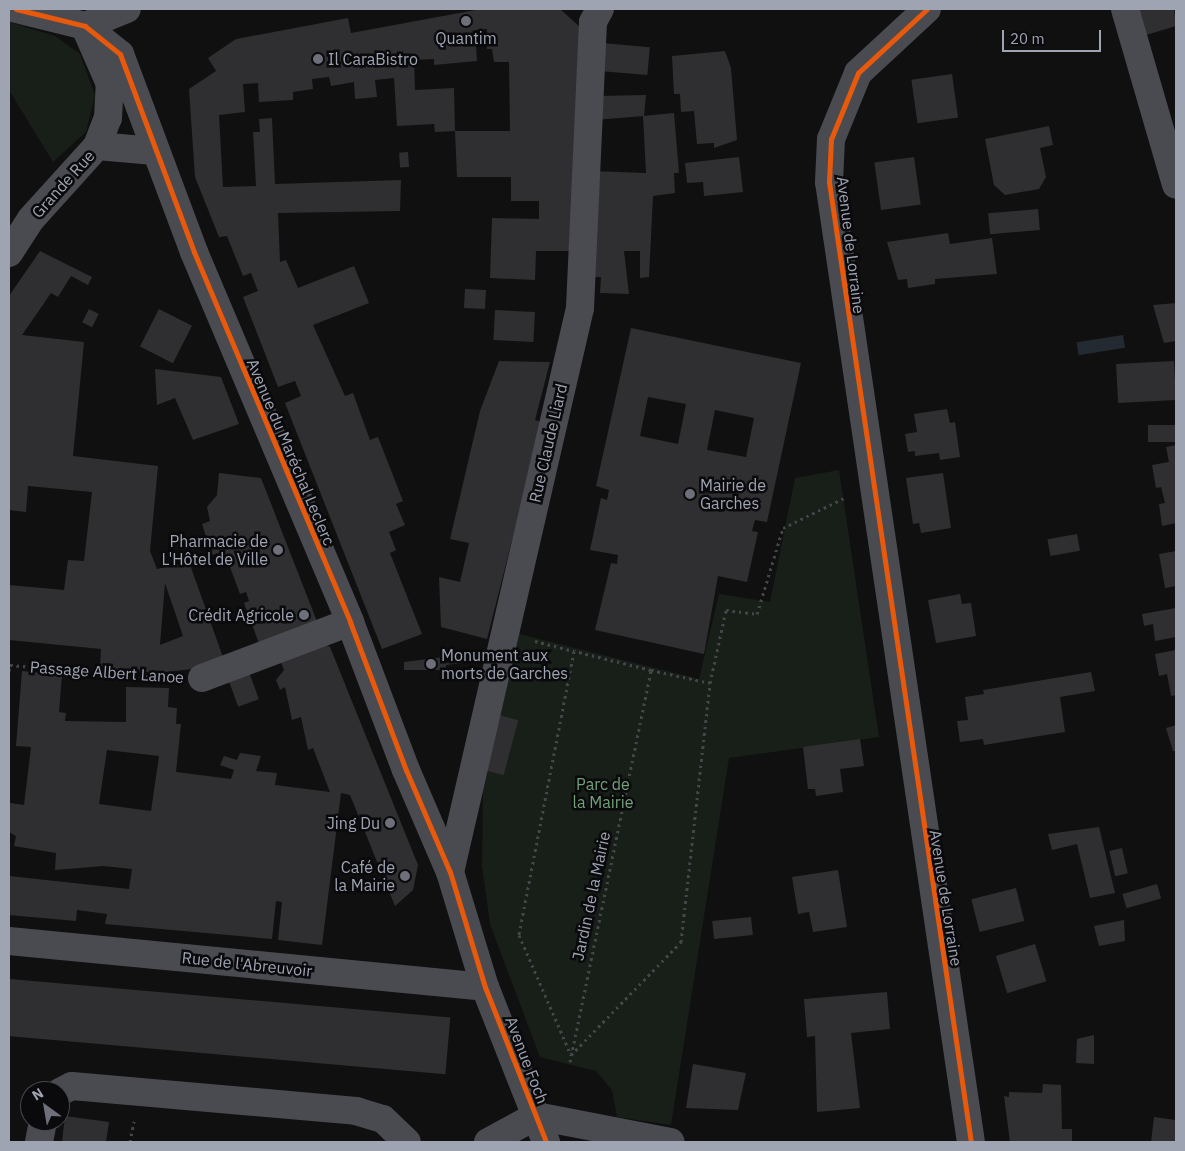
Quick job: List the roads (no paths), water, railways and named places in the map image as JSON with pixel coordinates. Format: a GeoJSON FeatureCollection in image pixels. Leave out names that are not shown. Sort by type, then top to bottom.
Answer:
{"type":"FeatureCollection","features":[{"type":"Feature","properties":{"kind":"street"},"geometry":{"type":"LineString","coordinates":[[16,9],[85,26],[127,9]]}},
{"type":"Feature","properties":{"kind":"street","name":"Rue Claude Liard"},"geometry":{"type":"LineString","coordinates":[[450,872],[503,633],[580,308],[593,22],[600,9]]}},
{"type":"Feature","properties":{"kind":"street","name":"Avenue de Lorraine"},"geometry":{"type":"LineString","coordinates":[[927,9],[858,73],[836,123],[828,157],[871,484],[971,1142]]}},
{"type":"Feature","properties":{"kind":"street"},"geometry":{"type":"LineString","coordinates":[[1125,9],[1176,184]]}},
{"type":"Feature","properties":{"kind":"street","name":"Grande Rue"},"geometry":{"type":"LineString","coordinates":[[9,253],[31,219],[97,146],[108,118],[110,84],[85,26]]}},
{"type":"Feature","properties":{"kind":"street","name":"Avenue du Maréchal Leclerc"},"geometry":{"type":"LineString","coordinates":[[85,26],[120,54],[137,90],[155,150],[292,492],[350,622],[406,770],[450,872],[486,987]]}},
{"type":"Feature","properties":{"kind":"street"},"geometry":{"type":"LineString","coordinates":[[97,146],[155,150]]}},
{"type":"Feature","properties":{"kind":"street","name":"Passage Albert Lanoe"},"geometry":{"type":"LineString","coordinates":[[202,678],[350,622]]}},
{"type":"Feature","properties":{"kind":"street","name":"Rue de l'Abreuvoir"},"geometry":{"type":"LineString","coordinates":[[9,941],[486,987]]}},
{"type":"Feature","properties":{"kind":"street","name":"Avenue Foch"},"geometry":{"type":"LineString","coordinates":[[486,987],[546,1142]]}},
{"type":"Feature","properties":{"kind":"street"},"geometry":{"type":"LineString","coordinates":[[70,1087],[356,1111],[384,1119],[407,1142]]}},
{"type":"Feature","properties":{"kind":"street"},"geometry":{"type":"LineString","coordinates":[[488,1142],[536,1116],[671,1142]]}},
{"type":"Feature","properties":{"kind":"place","name":"Quantim"},"geometry":{"type":"Point","coordinates":[466,21]}},
{"type":"Feature","properties":{"kind":"place","name":"Il CaraBistro"},"geometry":{"type":"Point","coordinates":[318,59]}},
{"type":"Feature","properties":{"kind":"place","name":"Mairie de Garches"},"geometry":{"type":"Point","coordinates":[690,494]}},
{"type":"Feature","properties":{"kind":"place","name":"Pharmacie de L'Hôtel de Ville"},"geometry":{"type":"Point","coordinates":[278,550]}},
{"type":"Feature","properties":{"kind":"place","name":"Crédit Agricole"},"geometry":{"type":"Point","coordinates":[304,615]}},
{"type":"Feature","properties":{"kind":"place","name":"Monument aux morts de Garches"},"geometry":{"type":"Point","coordinates":[431,664]}},
{"type":"Feature","properties":{"kind":"place","name":"Jing Du"},"geometry":{"type":"Point","coordinates":[390,823]}},
{"type":"Feature","properties":{"kind":"place","name":"Café de la Mairie"},"geometry":{"type":"Point","coordinates":[405,876]}},
{"type":"Feature","properties":{"kind":"park label","name":"Parc de la Mairie"},"geometry":{"type":"Point","coordinates":[603,793]}}]}
